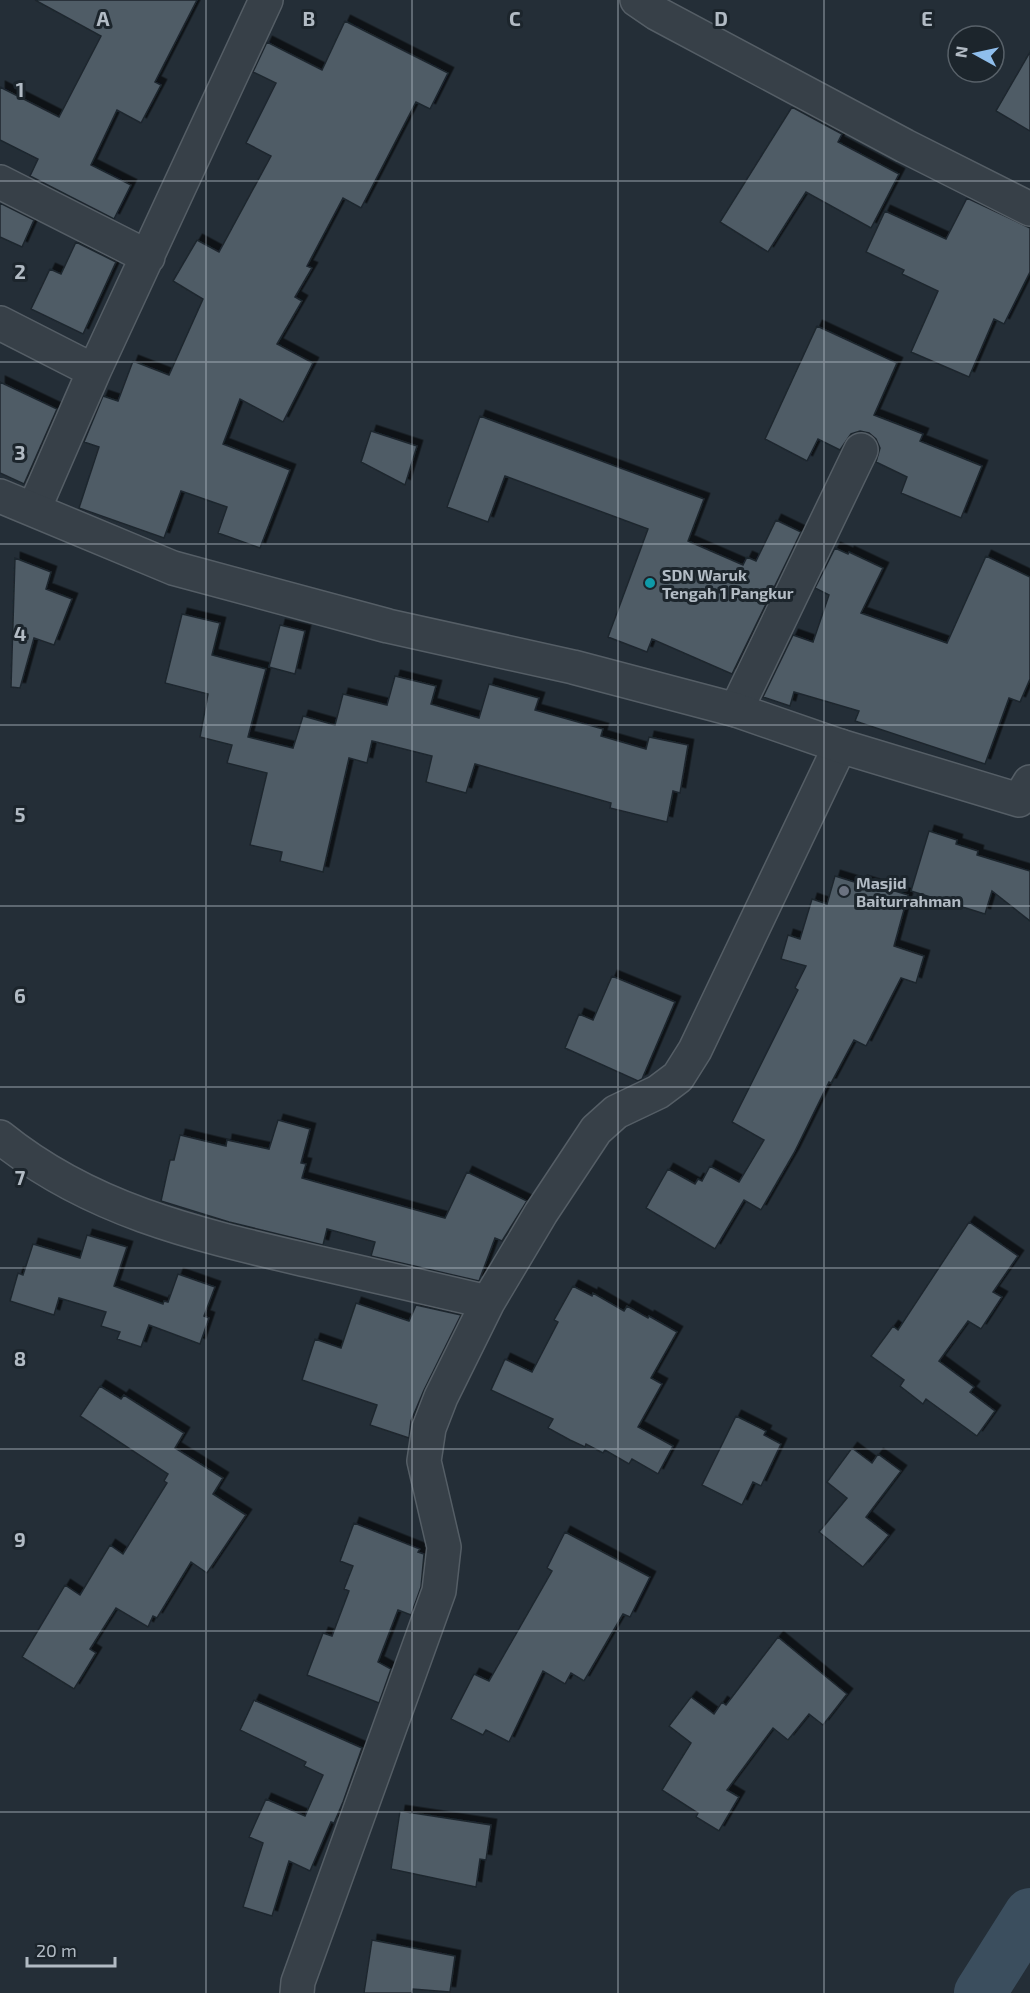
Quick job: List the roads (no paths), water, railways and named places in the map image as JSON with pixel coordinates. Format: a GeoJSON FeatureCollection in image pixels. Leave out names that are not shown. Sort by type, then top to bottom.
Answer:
{"type":"FeatureCollection","features":[{"type":"Feature","properties":{"kind":"street"},"geometry":{"type":"LineString","coordinates":[[34,509],[94,371],[266,0]]}},
{"type":"Feature","properties":{"kind":"street"},"geometry":{"type":"LineString","coordinates":[[637,0],[656,13],[905,146],[1030,209]]}},
{"type":"Feature","properties":{"kind":"street"},"geometry":{"type":"LineString","coordinates":[[0,182],[148,257]]}},
{"type":"Feature","properties":{"kind":"street"},"geometry":{"type":"LineString","coordinates":[[0,323],[94,371]]}},
{"type":"Feature","properties":{"kind":"street"},"geometry":{"type":"LineString","coordinates":[[736,710],[861,450]]}},
{"type":"Feature","properties":{"kind":"street"},"geometry":{"type":"LineString","coordinates":[[0,496],[173,568],[388,626],[573,667],[736,710],[840,746],[1026,794]]}},
{"type":"Feature","properties":{"kind":"street"},"geometry":{"type":"LineString","coordinates":[[297,1993],[298,1982],[439,1591],[444,1547],[424,1461],[429,1428],[488,1302],[541,1213],[596,1130],[616,1112],[658,1092],[678,1077],[695,1050],[840,746]]}},
{"type":"Feature","properties":{"kind":"street"},"geometry":{"type":"LineString","coordinates":[[0,1137],[64,1181],[118,1208],[195,1233],[488,1302]]}},
{"type":"Feature","properties":{"kind":"waterway"},"geometry":{"type":"LineString","coordinates":[[980,1993],[1030,1914]]}},
{"type":"Feature","properties":{"kind":"place","name":"SDN Waruk Tengah 1 Pangkur"},"geometry":{"type":"Point","coordinates":[650,583]}},
{"type":"Feature","properties":{"kind":"place","name":"Masjid Baiturrahman"},"geometry":{"type":"Point","coordinates":[844,891]}}]}
